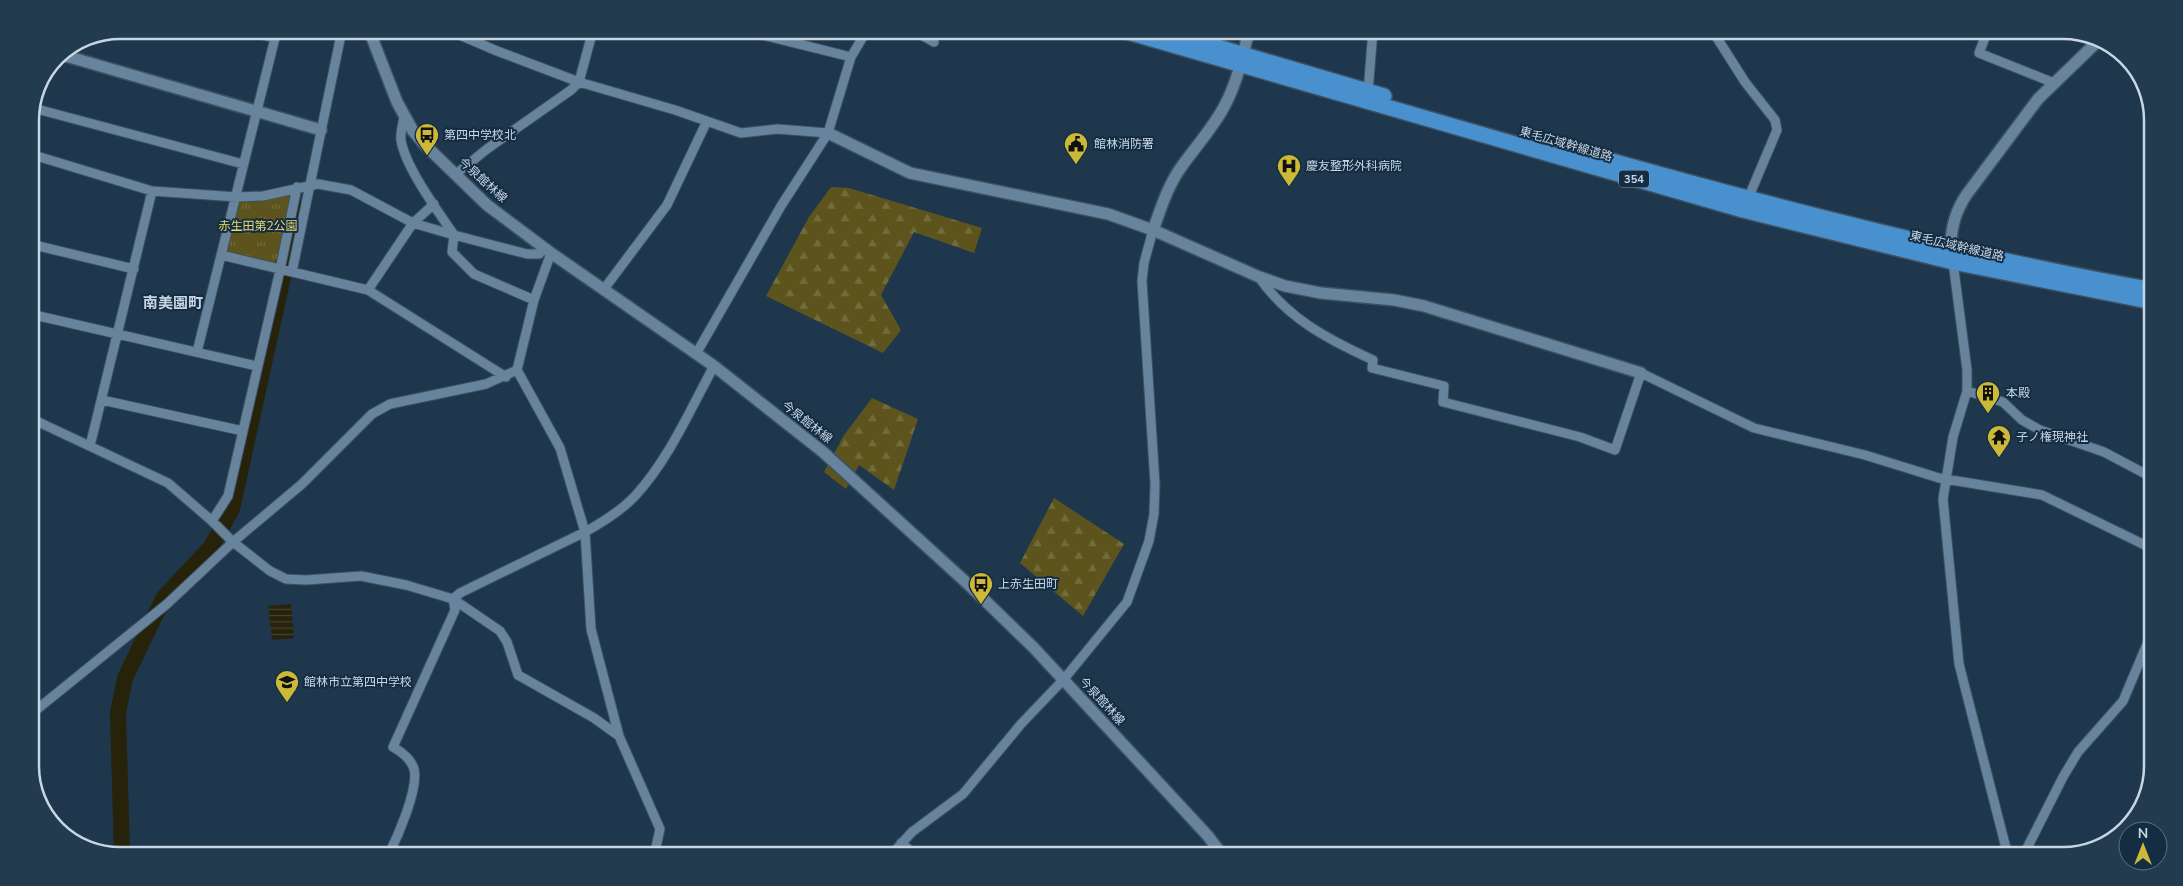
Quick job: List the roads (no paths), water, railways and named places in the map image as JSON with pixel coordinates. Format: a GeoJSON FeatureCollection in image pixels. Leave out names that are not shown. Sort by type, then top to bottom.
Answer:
{"type":"FeatureCollection","features":[{"type":"Feature","properties":{"kind":"highway","name":"東毛広域幹線道路"},"geometry":{"type":"LineString","coordinates":[[1157,39],[1368,92],[1745,205]]}},
{"type":"Feature","properties":{"kind":"highway","name":"東毛広域幹線道路"},"geometry":{"type":"LineString","coordinates":[[1208,39],[1241,60],[1745,205],[1952,256],[2144,300]]}},
{"type":"Feature","properties":{"kind":"highway","name":"東毛広域幹線道路"},"geometry":{"type":"LineString","coordinates":[[1952,256],[2144,288]]}},
{"type":"Feature","properties":{"kind":"street"},"geometry":{"type":"LineString","coordinates":[[197,352],[275,39]]}},
{"type":"Feature","properties":{"kind":"street"},"geometry":{"type":"LineString","coordinates":[[292,272],[340,39]]}},
{"type":"Feature","properties":{"kind":"street","name":"今泉館林線"},"geometry":{"type":"LineString","coordinates":[[373,39],[404,117],[424,144],[488,205],[548,250],[714,366],[823,452],[969,585],[1064,680],[1216,847]]}},
{"type":"Feature","properties":{"kind":"street"},"geometry":{"type":"LineString","coordinates":[[469,39],[579,82],[741,133],[777,129],[828,133],[910,173],[948,183],[1117,216],[1285,286],[1312,292],[1394,300],[1424,306],[1641,373],[1754,428],[1865,455],[1930,476],[2042,495],[2144,545]]}},
{"type":"Feature","properties":{"kind":"street"},"geometry":{"type":"LineString","coordinates":[[456,174],[571,90],[579,82],[591,39]]}},
{"type":"Feature","properties":{"kind":"street"},"geometry":{"type":"LineString","coordinates":[[781,39],[852,56]]}},
{"type":"Feature","properties":{"kind":"street"},"geometry":{"type":"LineString","coordinates":[[696,354],[781,206],[828,133],[852,56],[862,39]]}},
{"type":"Feature","properties":{"kind":"street"},"geometry":{"type":"LineString","coordinates":[[928,39],[934,42]]}},
{"type":"Feature","properties":{"kind":"street"},"geometry":{"type":"LineString","coordinates":[[898,847],[964,794],[1020,724],[1064,680],[1127,602],[1149,541],[1154,514],[1155,484],[1142,281],[1144,263],[1153,230],[1178,173],[1214,125],[1225,106],[1247,39]]}},
{"type":"Feature","properties":{"kind":"street"},"geometry":{"type":"LineString","coordinates":[[1368,92],[1372,39]]}},
{"type":"Feature","properties":{"kind":"street"},"geometry":{"type":"LineString","coordinates":[[1718,39],[1744,82],[1775,120],[1777,130],[1745,205]]}},
{"type":"Feature","properties":{"kind":"street"},"geometry":{"type":"LineString","coordinates":[[1984,39],[1979,53],[2054,83]]}},
{"type":"Feature","properties":{"kind":"street"},"geometry":{"type":"LineString","coordinates":[[2006,847],[1959,664],[1943,499],[1953,437],[1966,391],[1967,370],[1952,256],[1952,226],[1959,204],[2032,106],[2094,45]]}},
{"type":"Feature","properties":{"kind":"street"},"geometry":{"type":"LineString","coordinates":[[69,57],[321,130]]}},
{"type":"Feature","properties":{"kind":"street"},"geometry":{"type":"LineString","coordinates":[[40,110],[243,164]]}},
{"type":"Feature","properties":{"kind":"street"},"geometry":{"type":"LineString","coordinates":[[404,117],[401,138],[403,147],[415,172],[454,235],[452,252],[474,274],[534,300]]}},
{"type":"Feature","properties":{"kind":"street"},"geometry":{"type":"LineString","coordinates":[[604,289],[667,205],[706,121]]}},
{"type":"Feature","properties":{"kind":"street"},"geometry":{"type":"LineString","coordinates":[[39,157],[152,191],[235,197],[263,196],[297,187],[318,184],[351,190],[412,223],[527,254],[539,254],[548,250]]}},
{"type":"Feature","properties":{"kind":"street"},"geometry":{"type":"LineString","coordinates":[[212,520],[228,496],[297,187]]}},
{"type":"Feature","properties":{"kind":"street"},"geometry":{"type":"LineString","coordinates":[[90,446],[152,191]]}},
{"type":"Feature","properties":{"kind":"street"},"geometry":{"type":"LineString","coordinates":[[368,290],[412,223],[434,204]]}},
{"type":"Feature","properties":{"kind":"street"},"geometry":{"type":"LineString","coordinates":[[39,246],[134,269]]}},
{"type":"Feature","properties":{"kind":"street"},"geometry":{"type":"LineString","coordinates":[[548,250],[517,370],[560,448],[585,532],[592,629],[619,736],[660,829],[656,847]]}},
{"type":"Feature","properties":{"kind":"street"},"geometry":{"type":"LineString","coordinates":[[221,255],[368,290],[506,377]]}},
{"type":"Feature","properties":{"kind":"street"},"geometry":{"type":"LineString","coordinates":[[1258,276],[1278,302],[1329,340],[1373,360],[1372,368],[1444,386],[1443,402],[1580,436],[1615,450],[1641,373]]}},
{"type":"Feature","properties":{"kind":"street"},"geometry":{"type":"LineString","coordinates":[[39,316],[258,366]]}},
{"type":"Feature","properties":{"kind":"street"},"geometry":{"type":"LineString","coordinates":[[453,599],[460,593],[585,532],[606,519],[635,496],[671,447],[714,366]]}},
{"type":"Feature","properties":{"kind":"street"},"geometry":{"type":"LineString","coordinates":[[39,708],[167,604],[233,542],[302,484],[372,414],[390,404],[486,384],[506,377],[517,370]]}},
{"type":"Feature","properties":{"kind":"street"},"geometry":{"type":"LineString","coordinates":[[1966,391],[2003,402],[2022,420],[2040,430],[2104,452],[2144,473]]}},
{"type":"Feature","properties":{"kind":"street"},"geometry":{"type":"LineString","coordinates":[[102,400],[243,431]]}},
{"type":"Feature","properties":{"kind":"street"},"geometry":{"type":"LineString","coordinates":[[39,422],[168,483],[212,520],[233,542],[270,571],[286,578],[306,580],[361,576],[406,585],[453,599],[500,631],[507,642],[518,675],[594,718],[619,736]]}},
{"type":"Feature","properties":{"kind":"street"},"geometry":{"type":"LineString","coordinates":[[393,847],[400,834],[413,786],[414,771],[410,760],[400,751],[393,748],[455,610],[453,599]]}},
{"type":"Feature","properties":{"kind":"street"},"geometry":{"type":"LineString","coordinates":[[2028,847],[2063,776],[2078,752],[2123,701],[2144,651]]}},
{"type":"Feature","properties":{"kind":"street"},"geometry":{"type":"LineString","coordinates":[[901,843],[906,847]]}},
{"type":"Feature","properties":{"kind":"waterway"},"geometry":{"type":"LineString","coordinates":[[122,847],[118,713],[125,678],[164,597],[211,547],[232,509],[298,209]]}},
{"type":"Feature","properties":{"kind":"place","name":"第四中学校北"},"geometry":{"type":"Point","coordinates":[427,156]}},
{"type":"Feature","properties":{"kind":"place","name":"館林消防署"},"geometry":{"type":"Point","coordinates":[1076,165]}},
{"type":"Feature","properties":{"kind":"place","name":"慶友整形外科病院"},"geometry":{"type":"Point","coordinates":[1289,187]}},
{"type":"Feature","properties":{"kind":"place","name":"本殿"},"geometry":{"type":"Point","coordinates":[1988,414]}},
{"type":"Feature","properties":{"kind":"place","name":"子ノ権現神社"},"geometry":{"type":"Point","coordinates":[1999,458]}},
{"type":"Feature","properties":{"kind":"place","name":"上赤生田町"},"geometry":{"type":"Point","coordinates":[981,605]}},
{"type":"Feature","properties":{"kind":"place","name":"館林市立第四中学校"},"geometry":{"type":"Point","coordinates":[287,703]}},
{"type":"Feature","properties":{"kind":"district","name":"南美園町"},"geometry":{"type":"Point","coordinates":[173,303]}},
{"type":"Feature","properties":{"kind":"park label","name":"赤生田第2公園"},"geometry":{"type":"Point","coordinates":[258,226]}}]}
